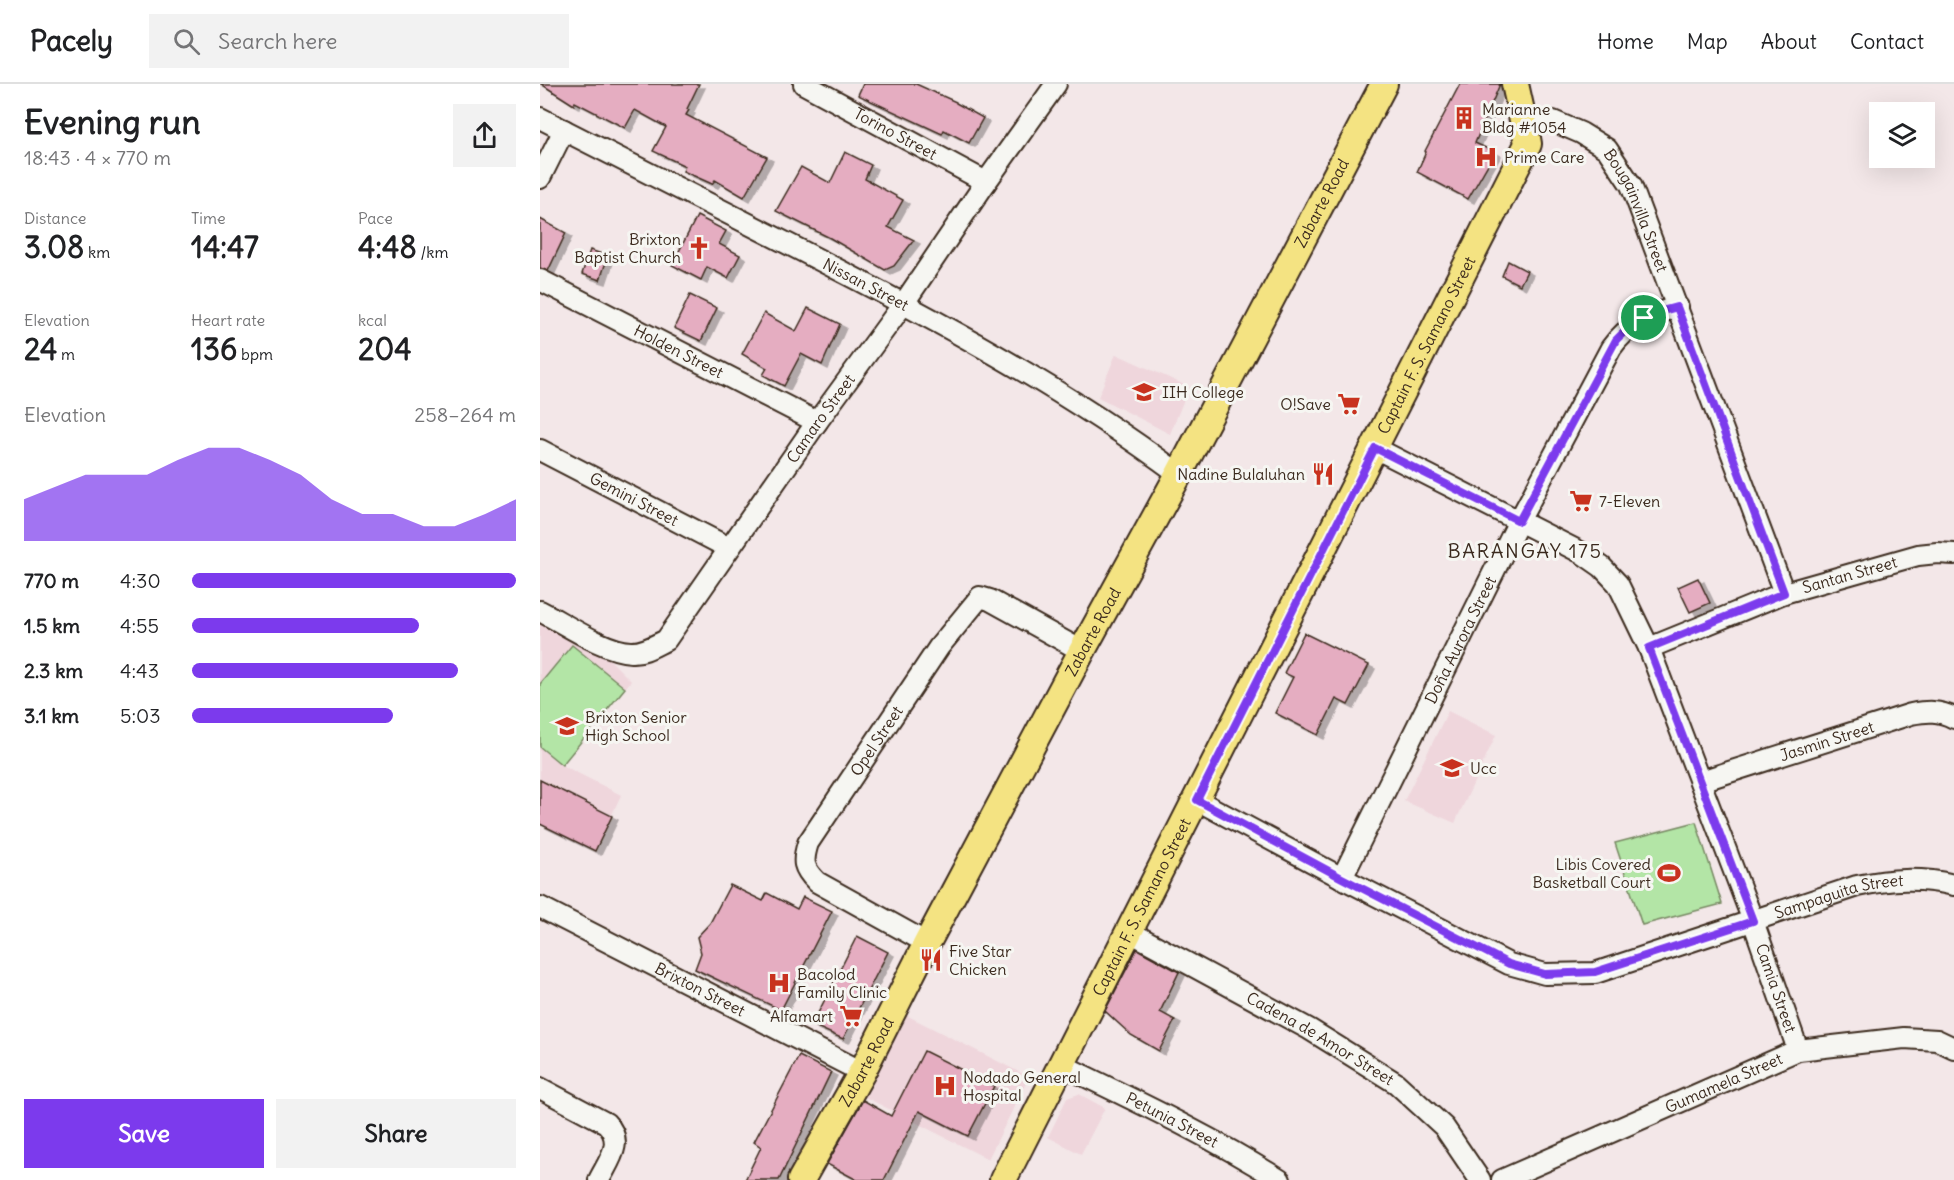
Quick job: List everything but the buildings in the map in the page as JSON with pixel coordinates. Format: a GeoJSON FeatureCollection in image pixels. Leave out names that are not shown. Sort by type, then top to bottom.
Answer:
{"type":"FeatureCollection","features":[{"type":"Feature","properties":{"kind":"main road","name":"Zabarte Road"},"geometry":{"type":"LineString","coordinates":[[801,1180],[862,1072],[927,943],[1179,474],[1384,84]]}},
{"type":"Feature","properties":{"kind":"main road","name":"Captain F. S. Samano Street"},"geometry":{"type":"LineString","coordinates":[[1003,1180],[1528,144],[1515,84]]}},
{"type":"Feature","properties":{"kind":"street","name":"Torino Street"},"geometry":{"type":"LineString","coordinates":[[804,84],[836,92],[986,182]]}},
{"type":"Feature","properties":{"kind":"street","name":"Camaro Street"},"geometry":{"type":"LineString","coordinates":[[540,611],[612,649],[632,652],[647,649],[666,640],[1056,84]]}},
{"type":"Feature","properties":{"kind":"street","name":"Nissan Street"},"geometry":{"type":"LineString","coordinates":[[540,118],[904,303],[1050,387],[1143,447],[1179,474]]}},
{"type":"Feature","properties":{"kind":"street","name":"Bougainvilla Street"},"geometry":{"type":"LineString","coordinates":[[1525,126],[1553,121],[1581,133],[1607,149],[1631,185],[1784,593]]}},
{"type":"Feature","properties":{"kind":"street"},"geometry":{"type":"LineString","coordinates":[[540,178],[564,130]]}},
{"type":"Feature","properties":{"kind":"street","name":"Holden Street"},"geometry":{"type":"LineString","coordinates":[[540,280],[817,422]]}},
{"type":"Feature","properties":{"kind":"street","name":"Doña Aurora Street"},"geometry":{"type":"LineString","coordinates":[[1342,878],[1519,521],[1616,340],[1632,325],[1653,313],[1677,307]]}},
{"type":"Feature","properties":{"kind":"street","name":"Camia Street"},"geometry":{"type":"LineString","coordinates":[[1375,448],[1582,553],[1611,575],[1624,594],[1649,648],[1753,921],[1798,1050]]}},
{"type":"Feature","properties":{"kind":"street","name":"Gemini Street"},"geometry":{"type":"LineString","coordinates":[[540,450],[729,548]]}},
{"type":"Feature","properties":{"kind":"street","name":"Santan Street"},"geometry":{"type":"LineString","coordinates":[[1649,648],[1784,593],[1918,555],[1954,554]]}},
{"type":"Feature","properties":{"kind":"street","name":"Opel Street"},"geometry":{"type":"LineString","coordinates":[[927,943],[817,882],[808,873],[803,859],[808,843],[939,647],[980,597],[990,600],[1082,651]]}},
{"type":"Feature","properties":{"kind":"street","name":"Jasmin Street"},"geometry":{"type":"LineString","coordinates":[[1701,781],[1911,714],[1930,711],[1954,718]]}},
{"type":"Feature","properties":{"kind":"street","name":"Sampaguita Street"},"geometry":{"type":"LineString","coordinates":[[1197,800],[1509,964],[1545,974],[1595,972],[1857,886],[1888,879],[1923,879],[1954,885]]}},
{"type":"Feature","properties":{"kind":"street","name":"Brixton Street"},"geometry":{"type":"LineString","coordinates":[[540,907],[862,1072]]}},
{"type":"Feature","properties":{"kind":"street","name":"Cadena de Amor Street"},"geometry":{"type":"LineString","coordinates":[[1130,932],[1310,1029],[1396,1083],[1444,1127],[1480,1180]]}},
{"type":"Feature","properties":{"kind":"street","name":"Gumamela Street"},"geometry":{"type":"LineString","coordinates":[[1502,1180],[1798,1050],[1904,1038],[1937,1040],[1954,1048]]}},
{"type":"Feature","properties":{"kind":"street","name":"Petunia Street"},"geometry":{"type":"LineString","coordinates":[[1062,1065],[1188,1128],[1280,1180]]}},
{"type":"Feature","properties":{"kind":"street"},"geometry":{"type":"LineString","coordinates":[[540,1088],[606,1123],[613,1130],[616,1141],[615,1150],[599,1180]]}},
{"type":"Feature","properties":{"kind":"shaded area","name":"IIH College"},"geometry":{"type":"Polygon","coordinates":[[[1116,354],[1189,387],[1170,434],[1098,397],[1116,354]]]}},
{"type":"Feature","properties":{"kind":"shaded area","name":"Brixton Senior High School"},"geometry":{"type":"Polygon","coordinates":[[[540,619],[600,650],[631,681],[562,765],[621,795],[595,851],[540,824],[540,619]]]}},
{"type":"Feature","properties":{"kind":"shaded area"},"geometry":{"type":"Polygon","coordinates":[[[1448,711],[1496,735],[1455,823],[1404,801],[1448,711]]]}},
{"type":"Feature","properties":{"kind":"shaded area","name":"Nodado General Hospital"},"geometry":{"type":"Polygon","coordinates":[[[902,1013],[1029,1077],[988,1159],[861,1095],[902,1013]]]}},
{"type":"Feature","properties":{"kind":"shaded area"},"geometry":{"type":"Polygon","coordinates":[[[1079,1094],[1105,1108],[1081,1154],[1048,1137],[1067,1098],[1079,1094]]]}},
{"type":"Feature","properties":{"kind":"green space"},"geometry":{"type":"Polygon","coordinates":[[[572,645],[625,688],[562,765],[540,747],[540,684],[572,645]]]}},
{"type":"Feature","properties":{"kind":"green space","name":"Libis Covered Basketball Court"},"geometry":{"type":"Polygon","coordinates":[[[1696,822],[1722,904],[1642,925],[1615,843],[1696,822]]]}},
{"type":"Feature","properties":{"kind":"place","name":"Marianne Bldg #1054"},"geometry":{"type":"Point","coordinates":[1464,118]}},
{"type":"Feature","properties":{"kind":"place","name":"Prime Care"},"geometry":{"type":"Point","coordinates":[1486,157]}},
{"type":"Feature","properties":{"kind":"place","name":"Brixton Baptist Church"},"geometry":{"type":"Point","coordinates":[699,248]}},
{"type":"Feature","properties":{"kind":"place","name":"IIH College"},"geometry":{"type":"Point","coordinates":[1144,392]}},
{"type":"Feature","properties":{"kind":"place","name":"O!Save"},"geometry":{"type":"Point","coordinates":[1349,404]}},
{"type":"Feature","properties":{"kind":"place","name":"Nadine Bulaluhan"},"geometry":{"type":"Point","coordinates":[1323,474]}},
{"type":"Feature","properties":{"kind":"place","name":"7-Eleven"},"geometry":{"type":"Point","coordinates":[1581,501]}},
{"type":"Feature","properties":{"kind":"place","name":"Brixton Senior High School"},"geometry":{"type":"Point","coordinates":[567,726]}},
{"type":"Feature","properties":{"kind":"place","name":"Ucc"},"geometry":{"type":"Point","coordinates":[1452,768]}},
{"type":"Feature","properties":{"kind":"place","name":"Libis Covered Basketball Court"},"geometry":{"type":"Point","coordinates":[1669,873]}},
{"type":"Feature","properties":{"kind":"place","name":"Five Star Chicken"},"geometry":{"type":"Point","coordinates":[931,960]}},
{"type":"Feature","properties":{"kind":"place","name":"Bacolod Family Clinic"},"geometry":{"type":"Point","coordinates":[779,983]}},
{"type":"Feature","properties":{"kind":"place","name":"Alfamart"},"geometry":{"type":"Point","coordinates":[851,1016]}},
{"type":"Feature","properties":{"kind":"place","name":"Nodado General Hospital"},"geometry":{"type":"Point","coordinates":[945,1086]}},
{"type":"Feature","properties":{"kind":"district","name":"BARANGAY 175"},"geometry":{"type":"Point","coordinates":[1525,550]}},
{"type":"Feature","properties":{"kind":"route"},"geometry":{"type":"LineString","coordinates":[[1677,307],[1784,593],[1649,648],[1753,921],[1595,972],[1545,974],[1509,964],[1197,800],[1375,448],[1519,521],[1611,348],[1623,333],[1644,318],[1653,313],[1677,307]]}}]}
